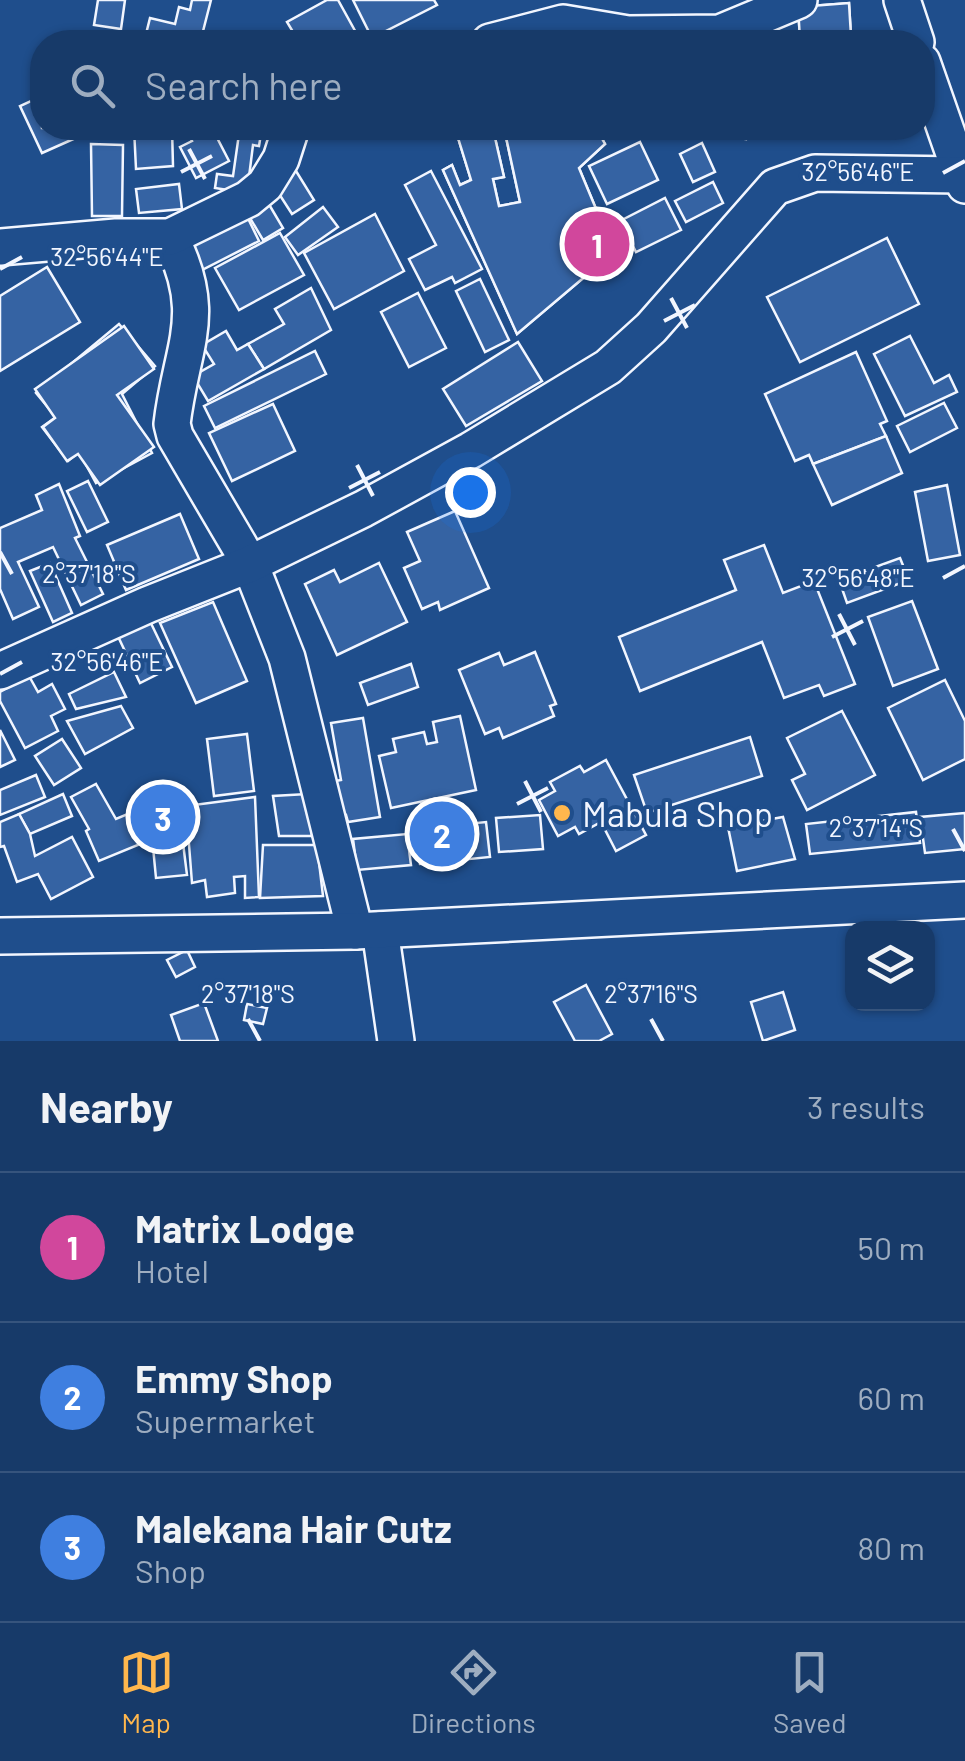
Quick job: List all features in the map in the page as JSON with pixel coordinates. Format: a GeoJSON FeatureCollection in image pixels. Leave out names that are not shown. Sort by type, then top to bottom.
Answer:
{"type":"FeatureCollection","features":[{"type":"Feature","properties":{"kind":"street"},"geometry":{"type":"LineString","coordinates":[[729,30],[799,0]]}},
{"type":"Feature","properties":{"kind":"street"},"geometry":{"type":"LineString","coordinates":[[902,0],[912,30]]}},
{"type":"Feature","properties":{"kind":"street"},"geometry":{"type":"LineString","coordinates":[[539,30],[563,24],[602,30]]}},
{"type":"Feature","properties":{"kind":"street"},"geometry":{"type":"LineString","coordinates":[[0,671],[250,564],[363,508],[471,450],[608,367],[676,301],[775,187],[815,174],[963,180],[935,99]]}},
{"type":"Feature","properties":{"kind":"street"},"geometry":{"type":"LineString","coordinates":[[0,247],[116,237],[170,237],[248,199],[265,185],[287,140]]}},
{"type":"Feature","properties":{"kind":"street"},"geometry":{"type":"LineString","coordinates":[[170,237],[186,267],[192,292],[188,343],[172,424],[250,564],[287,658],[396,1041]]}},
{"type":"Feature","properties":{"kind":"street"},"geometry":{"type":"LineString","coordinates":[[0,936],[367,930],[965,900]]}},
{"type":"Feature","properties":{"kind":"building"},"geometry":{"type":"Polygon","coordinates":[[[98,0],[125,0],[121,29],[94,25],[98,0]]]}},
{"type":"Feature","properties":{"kind":"building"},"geometry":{"type":"Polygon","coordinates":[[[192,0],[211,0],[203,30],[147,30],[150,18],[175,24],[179,7],[190,10],[192,0]]]}},
{"type":"Feature","properties":{"kind":"building"},"geometry":{"type":"Polygon","coordinates":[[[327,0],[338,0],[355,30],[292,30],[287,22],[327,0]]]}},
{"type":"Feature","properties":{"kind":"building"},"geometry":{"type":"Polygon","coordinates":[[[353,0],[434,0],[437,5],[388,30],[368,30],[353,0]]]}},
{"type":"Feature","properties":{"kind":"building"},"geometry":{"type":"Polygon","coordinates":[[[849,3],[851,30],[799,30],[798,7],[849,3]]]}},
{"type":"Feature","properties":{"kind":"building"},"geometry":{"type":"Polygon","coordinates":[[[849,3],[851,30],[799,30],[798,7],[849,3]]]}},
{"type":"Feature","properties":{"kind":"building"},"geometry":{"type":"Polygon","coordinates":[[[30,101],[30,127],[20,106],[30,101]]]}},
{"type":"Feature","properties":{"kind":"building"},"geometry":{"type":"Polygon","coordinates":[[[36,140],[71,140],[42,153],[36,140]]]}},
{"type":"Feature","properties":{"kind":"building"},"geometry":{"type":"Polygon","coordinates":[[[135,140],[172,140],[173,166],[136,169],[135,140]]]}},
{"type":"Feature","properties":{"kind":"building"},"geometry":{"type":"Polygon","coordinates":[[[218,140],[229,161],[196,178],[180,147],[192,141],[218,140]]]}},
{"type":"Feature","properties":{"kind":"building"},"geometry":{"type":"Polygon","coordinates":[[[238,140],[260,140],[259,146],[253,145],[247,193],[215,188],[217,174],[233,176],[238,140]]]}},
{"type":"Feature","properties":{"kind":"building"},"geometry":{"type":"Polygon","coordinates":[[[459,140],[496,140],[504,177],[493,179],[499,206],[520,202],[507,140],[603,140],[605,144],[579,168],[614,252],[517,334],[443,170],[452,165],[460,185],[471,180],[459,140]]]}},
{"type":"Feature","properties":{"kind":"building"},"geometry":{"type":"Polygon","coordinates":[[[459,140],[496,140],[504,177],[493,179],[499,206],[520,202],[507,140],[603,140],[605,144],[579,168],[614,252],[517,334],[443,170],[452,165],[460,185],[471,180],[459,140]]]}},
{"type":"Feature","properties":{"kind":"building"},"geometry":{"type":"Polygon","coordinates":[[[640,142],[658,180],[607,204],[589,166],[640,142]]]}},
{"type":"Feature","properties":{"kind":"building"},"geometry":{"type":"Polygon","coordinates":[[[702,143],[715,172],[693,182],[680,154],[702,143]]]}},
{"type":"Feature","properties":{"kind":"building"},"geometry":{"type":"Polygon","coordinates":[[[91,144],[123,145],[122,216],[92,216],[91,144]]]}},
{"type":"Feature","properties":{"kind":"building"},"geometry":{"type":"Polygon","coordinates":[[[296,171],[314,200],[292,214],[274,186],[296,171]]]}},
{"type":"Feature","properties":{"kind":"building"},"geometry":{"type":"Polygon","coordinates":[[[431,171],[482,269],[455,283],[452,277],[425,290],[409,259],[436,245],[405,185],[431,171]]]}},
{"type":"Feature","properties":{"kind":"building"},"geometry":{"type":"Polygon","coordinates":[[[713,182],[723,203],[686,222],[675,201],[713,182]]]}},
{"type":"Feature","properties":{"kind":"building"},"geometry":{"type":"Polygon","coordinates":[[[179,184],[182,209],[139,213],[136,189],[179,184]]]}},
{"type":"Feature","properties":{"kind":"building"},"geometry":{"type":"Polygon","coordinates":[[[665,198],[681,230],[636,252],[620,221],[665,198]]]}},
{"type":"Feature","properties":{"kind":"building"},"geometry":{"type":"Polygon","coordinates":[[[267,201],[283,228],[263,240],[247,213],[267,201]]]}},
{"type":"Feature","properties":{"kind":"building"},"geometry":{"type":"Polygon","coordinates":[[[323,207],[338,227],[298,255],[285,237],[323,207]]]}},
{"type":"Feature","properties":{"kind":"building"},"geometry":{"type":"Polygon","coordinates":[[[243,208],[259,241],[198,272],[182,240],[243,208]]]}},
{"type":"Feature","properties":{"kind":"building"},"geometry":{"type":"Polygon","coordinates":[[[375,214],[404,271],[334,309],[304,253],[375,214]]]}},
{"type":"Feature","properties":{"kind":"building"},"geometry":{"type":"Polygon","coordinates":[[[280,233],[304,275],[239,310],[215,268],[280,233]]]}},
{"type":"Feature","properties":{"kind":"building"},"geometry":{"type":"Polygon","coordinates":[[[887,238],[919,304],[800,362],[767,297],[887,238]]]}},
{"type":"Feature","properties":{"kind":"building"},"geometry":{"type":"Polygon","coordinates":[[[47,267],[80,322],[0,371],[0,296],[47,267]]]}},
{"type":"Feature","properties":{"kind":"building"},"geometry":{"type":"Polygon","coordinates":[[[480,279],[509,340],[485,352],[456,291],[480,279]]]}},
{"type":"Feature","properties":{"kind":"building"},"geometry":{"type":"Polygon","coordinates":[[[311,288],[331,330],[264,369],[248,344],[284,324],[275,309],[311,288]]]}},
{"type":"Feature","properties":{"kind":"building"},"geometry":{"type":"Polygon","coordinates":[[[418,293],[446,348],[409,367],[381,312],[418,293]]]}},
{"type":"Feature","properties":{"kind":"building"},"geometry":{"type":"Polygon","coordinates":[[[119,324],[155,366],[122,394],[152,453],[96,483],[79,452],[68,461],[42,427],[56,417],[36,393],[119,324]]]}},
{"type":"Feature","properties":{"kind":"building"},"geometry":{"type":"Polygon","coordinates":[[[124,326],[154,369],[117,395],[154,447],[100,485],[78,454],[67,461],[43,427],[55,418],[35,389],[124,326]]]}},
{"type":"Feature","properties":{"kind":"building"},"geometry":{"type":"Polygon","coordinates":[[[226,331],[237,350],[248,344],[264,369],[208,401],[193,376],[214,364],[202,345],[226,331]]]}},
{"type":"Feature","properties":{"kind":"building"},"geometry":{"type":"Polygon","coordinates":[[[910,336],[934,383],[949,375],[957,392],[905,416],[874,354],[910,336]]]}},
{"type":"Feature","properties":{"kind":"building"},"geometry":{"type":"Polygon","coordinates":[[[518,342],[542,381],[466,426],[443,389],[518,342]]]}},
{"type":"Feature","properties":{"kind":"building"},"geometry":{"type":"Polygon","coordinates":[[[315,351],[326,374],[215,428],[204,406],[315,351]]]}},
{"type":"Feature","properties":{"kind":"building"},"geometry":{"type":"Polygon","coordinates":[[[856,352],[887,421],[880,424],[886,436],[813,464],[809,455],[795,461],[765,394],[856,352]]]}},
{"type":"Feature","properties":{"kind":"building"},"geometry":{"type":"Polygon","coordinates":[[[944,403],[957,428],[910,452],[897,426],[944,403]]]}},
{"type":"Feature","properties":{"kind":"building"},"geometry":{"type":"Polygon","coordinates":[[[273,404],[295,451],[232,481],[209,433],[273,404]]]}},
{"type":"Feature","properties":{"kind":"building"},"geometry":{"type":"Polygon","coordinates":[[[886,436],[902,473],[832,505],[813,464],[886,436]]]}},
{"type":"Feature","properties":{"kind":"building"},"geometry":{"type":"Polygon","coordinates":[[[88,481],[108,522],[87,532],[67,491],[88,481]]]}},
{"type":"Feature","properties":{"kind":"building"},"geometry":{"type":"Polygon","coordinates":[[[59,484],[80,536],[75,538],[103,594],[81,605],[53,547],[18,562],[39,607],[13,619],[0,589],[0,528],[42,510],[36,495],[59,484]]]}},
{"type":"Feature","properties":{"kind":"building"},"geometry":{"type":"Polygon","coordinates":[[[947,485],[960,555],[928,561],[915,492],[947,485]]]}},
{"type":"Feature","properties":{"kind":"building"},"geometry":{"type":"Polygon","coordinates":[[[455,511],[489,588],[440,610],[438,602],[422,609],[404,568],[420,561],[407,532],[455,511]]]}},
{"type":"Feature","properties":{"kind":"building"},"geometry":{"type":"Polygon","coordinates":[[[180,514],[199,559],[126,590],[107,545],[180,514]]]}},
{"type":"Feature","properties":{"kind":"building"},"geometry":{"type":"Polygon","coordinates":[[[764,545],[783,593],[814,581],[855,684],[824,696],[819,685],[784,698],[762,642],[640,691],[619,637],[736,590],[724,560],[764,545]]]}},
{"type":"Feature","properties":{"kind":"building"},"geometry":{"type":"Polygon","coordinates":[[[900,558],[909,580],[847,603],[839,580],[900,558]]]}},
{"type":"Feature","properties":{"kind":"building"},"geometry":{"type":"Polygon","coordinates":[[[50,563],[72,613],[53,622],[30,571],[50,563]]]}},
{"type":"Feature","properties":{"kind":"building"},"geometry":{"type":"Polygon","coordinates":[[[379,563],[407,622],[337,655],[305,584],[334,570],[340,582],[379,563]]]}},
{"type":"Feature","properties":{"kind":"building"},"geometry":{"type":"Polygon","coordinates":[[[912,601],[938,669],[893,686],[868,617],[912,601]]]}},
{"type":"Feature","properties":{"kind":"building"},"geometry":{"type":"Polygon","coordinates":[[[213,602],[247,681],[196,703],[160,623],[213,602]]]}},
{"type":"Feature","properties":{"kind":"building"},"geometry":{"type":"Polygon","coordinates":[[[147,615],[172,667],[140,683],[115,630],[147,615]]]}},
{"type":"Feature","properties":{"kind":"building"},"geometry":{"type":"Polygon","coordinates":[[[535,652],[556,704],[550,706],[554,716],[503,738],[499,728],[485,734],[459,670],[499,653],[504,665],[535,652]]]}},
{"type":"Feature","properties":{"kind":"building"},"geometry":{"type":"Polygon","coordinates":[[[411,664],[418,687],[368,705],[360,683],[411,664]]]}},
{"type":"Feature","properties":{"kind":"building"},"geometry":{"type":"Polygon","coordinates":[[[114,672],[126,697],[76,709],[69,694],[114,672]]]}},
{"type":"Feature","properties":{"kind":"building"},"geometry":{"type":"Polygon","coordinates":[[[29,676],[38,692],[52,684],[65,709],[51,716],[58,731],[25,748],[0,701],[0,692],[29,676]]]}},
{"type":"Feature","properties":{"kind":"building"},"geometry":{"type":"Polygon","coordinates":[[[945,680],[965,721],[965,759],[923,780],[888,708],[945,680]]]}},
{"type":"Feature","properties":{"kind":"building"},"geometry":{"type":"Polygon","coordinates":[[[121,706],[133,728],[85,754],[67,721],[121,706]]]}},
{"type":"Feature","properties":{"kind":"building"},"geometry":{"type":"Polygon","coordinates":[[[842,711],[875,775],[807,810],[792,780],[805,774],[787,738],[842,711]]]}},
{"type":"Feature","properties":{"kind":"building"},"geometry":{"type":"Polygon","coordinates":[[[460,716],[476,790],[391,808],[379,756],[396,752],[393,739],[424,732],[427,744],[437,742],[433,722],[460,716]]]}},
{"type":"Feature","properties":{"kind":"building"},"geometry":{"type":"Polygon","coordinates":[[[363,718],[380,817],[348,822],[346,815],[336,817],[330,782],[341,780],[331,723],[363,718]]]}},
{"type":"Feature","properties":{"kind":"building"},"geometry":{"type":"Polygon","coordinates":[[[0,730],[15,760],[0,767],[0,730]]]}},
{"type":"Feature","properties":{"kind":"building"},"geometry":{"type":"Polygon","coordinates":[[[247,734],[254,791],[214,796],[207,739],[247,734]]]}},
{"type":"Feature","properties":{"kind":"building"},"geometry":{"type":"Polygon","coordinates":[[[750,737],[762,776],[647,813],[634,775],[750,737]]]}},
{"type":"Feature","properties":{"kind":"building"},"geometry":{"type":"Polygon","coordinates":[[[62,739],[81,768],[54,785],[35,756],[62,739]]]}},
{"type":"Feature","properties":{"kind":"building"},"geometry":{"type":"Polygon","coordinates":[[[606,760],[646,835],[616,851],[601,822],[579,834],[575,827],[558,836],[539,800],[555,791],[550,782],[580,766],[584,772],[606,760]]]}},
{"type":"Feature","properties":{"kind":"building"},"geometry":{"type":"Polygon","coordinates":[[[36,775],[45,797],[0,815],[0,790],[36,775]]]}},
{"type":"Feature","properties":{"kind":"building"},"geometry":{"type":"Polygon","coordinates":[[[96,784],[116,819],[171,796],[184,826],[99,861],[86,831],[89,829],[71,797],[96,784]]]}},
{"type":"Feature","properties":{"kind":"building"},"geometry":{"type":"Polygon","coordinates":[[[63,794],[72,816],[30,834],[19,814],[63,794]]]}},
{"type":"Feature","properties":{"kind":"building"},"geometry":{"type":"Polygon","coordinates":[[[307,794],[312,836],[279,836],[273,796],[307,794]]]}},
{"type":"Feature","properties":{"kind":"building"},"geometry":{"type":"Polygon","coordinates":[[[255,797],[259,897],[245,898],[245,876],[234,877],[235,893],[207,897],[205,880],[192,883],[186,806],[255,797]]]}},
{"type":"Feature","properties":{"kind":"building"},"geometry":{"type":"Polygon","coordinates":[[[916,812],[920,843],[810,854],[806,824],[916,812]]]}},
{"type":"Feature","properties":{"kind":"building"},"geometry":{"type":"Polygon","coordinates":[[[965,813],[965,849],[925,853],[920,817],[965,813]]]}},
{"type":"Feature","properties":{"kind":"building"},"geometry":{"type":"Polygon","coordinates":[[[19,814],[30,834],[35,856],[72,837],[93,877],[51,899],[38,874],[17,882],[4,846],[0,847],[0,822],[19,814]]]}},
{"type":"Feature","properties":{"kind":"building"},"geometry":{"type":"Polygon","coordinates":[[[540,815],[543,849],[499,852],[496,818],[540,815]]]}},
{"type":"Feature","properties":{"kind":"building"},"geometry":{"type":"Polygon","coordinates":[[[783,817],[795,859],[737,871],[728,827],[783,817]]]}},
{"type":"Feature","properties":{"kind":"building"},"geometry":{"type":"Polygon","coordinates":[[[486,822],[490,857],[420,864],[415,829],[486,822]]]}},
{"type":"Feature","properties":{"kind":"building"},"geometry":{"type":"Polygon","coordinates":[[[407,834],[411,865],[357,870],[353,839],[407,834]]]}},
{"type":"Feature","properties":{"kind":"building"},"geometry":{"type":"Polygon","coordinates":[[[183,843],[187,875],[156,878],[153,847],[183,843]]]}},
{"type":"Feature","properties":{"kind":"building"},"geometry":{"type":"Polygon","coordinates":[[[263,845],[317,845],[323,896],[260,898],[263,845]]]}},
{"type":"Feature","properties":{"kind":"building"},"geometry":{"type":"Polygon","coordinates":[[[187,950],[195,967],[176,977],[167,960],[187,950]]]}},
{"type":"Feature","properties":{"kind":"building"},"geometry":{"type":"Polygon","coordinates":[[[586,985],[612,1034],[599,1041],[575,1041],[554,1002],[586,985]]]}},
{"type":"Feature","properties":{"kind":"building"},"geometry":{"type":"Polygon","coordinates":[[[783,992],[795,1030],[763,1041],[751,1002],[783,992]]]}},
{"type":"Feature","properties":{"kind":"building"},"geometry":{"type":"Polygon","coordinates":[[[204,1003],[218,1041],[180,1041],[171,1015],[204,1003]]]}},
{"type":"Feature","properties":{"kind":"building"},"geometry":{"type":"Polygon","coordinates":[[[247,1004],[267,1008],[263,1024],[244,1020],[247,1004]]]}},
{"type":"Feature","properties":{"kind":"place","name":"Matrix Lodge"},"geometry":{"type":"Point","coordinates":[597,244]}},
{"type":"Feature","properties":{"kind":"place","name":"Mabula Shop"},"geometry":{"type":"Point","coordinates":[562,813]}},
{"type":"Feature","properties":{"kind":"place","name":"Malekana Hair Cutz"},"geometry":{"type":"Point","coordinates":[163,817]}},
{"type":"Feature","properties":{"kind":"place","name":"Emmy Shop"},"geometry":{"type":"Point","coordinates":[442,834]}}]}
